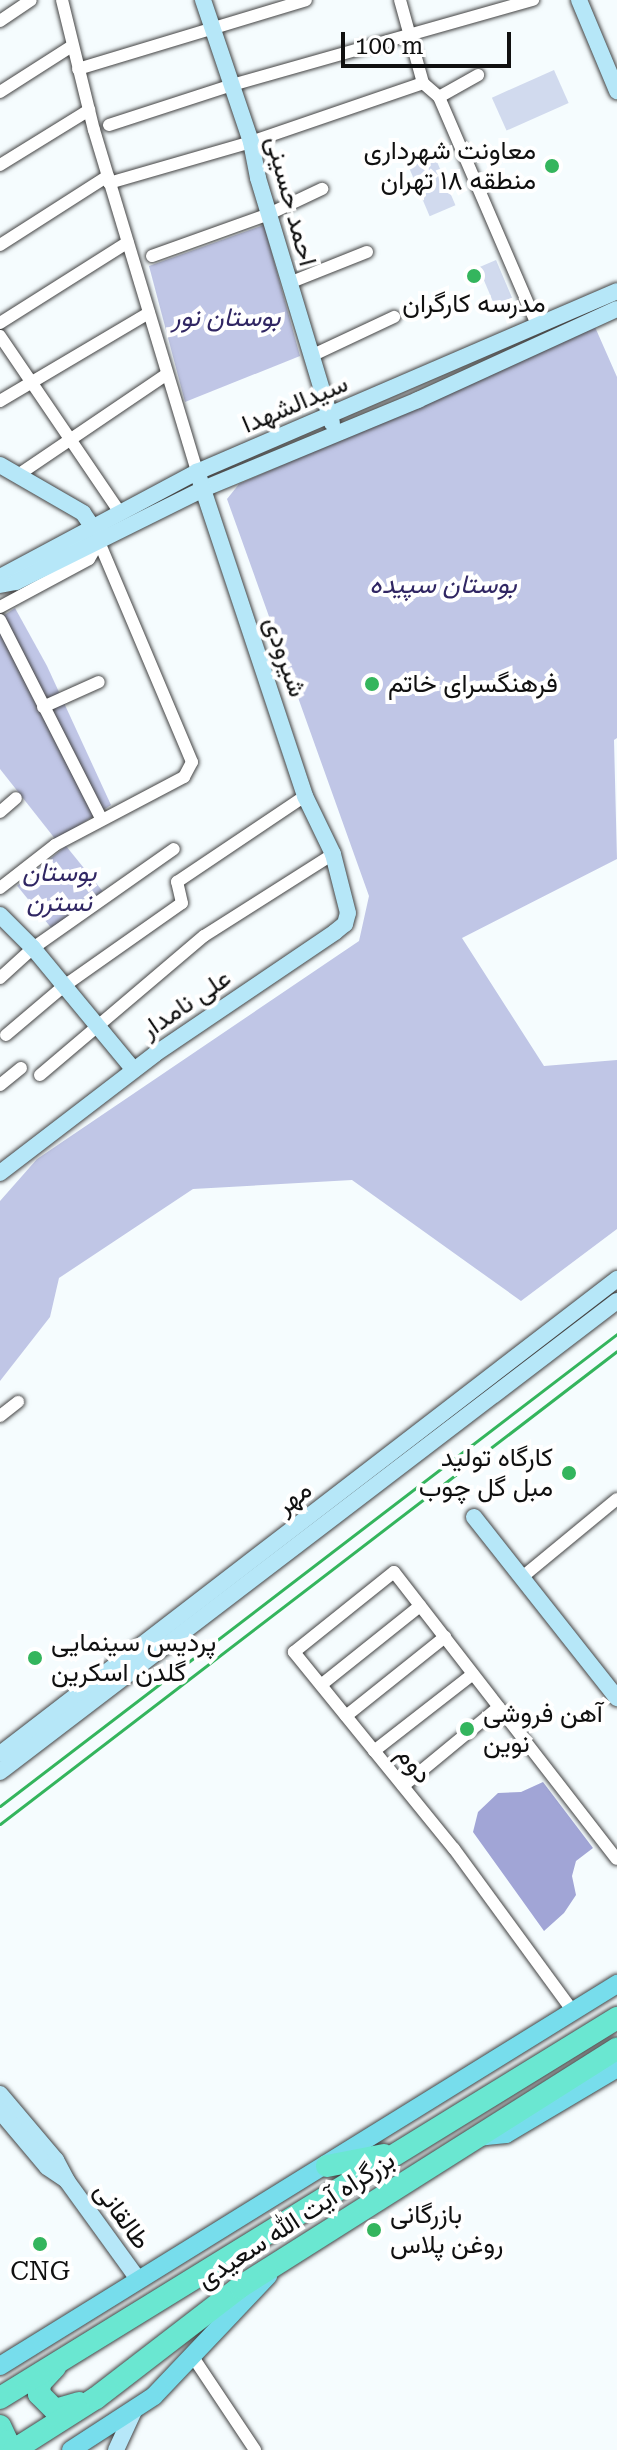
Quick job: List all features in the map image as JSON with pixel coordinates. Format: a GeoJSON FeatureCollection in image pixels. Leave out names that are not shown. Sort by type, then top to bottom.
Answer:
{"type":"FeatureCollection","features":[{"type":"Feature","properties":{"kind":"highway","name":"بزرگراه آیت الله سعیدی"},"geometry":{"type":"LineString","coordinates":[[0,2398],[617,2018]]}},
{"type":"Feature","properties":{"kind":"highway","name":"بزرگراه آیت الله سعیدی"},"geometry":{"type":"LineString","coordinates":[[14,2450],[96,2398],[240,2287],[617,2049]]}},
{"type":"Feature","properties":{"kind":"highway"},"geometry":{"type":"LineString","coordinates":[[327,2166],[401,2151]]}},
{"type":"Feature","properties":{"kind":"highway"},"geometry":{"type":"LineString","coordinates":[[64,2357],[40,2383],[39,2394],[46,2404],[55,2410],[96,2398]]}},
{"type":"Feature","properties":{"kind":"highway"},"geometry":{"type":"LineString","coordinates":[[0,2426],[7,2441],[4,2450]]}},
{"type":"Feature","properties":{"kind":"main road"},"geometry":{"type":"LineString","coordinates":[[0,2366],[617,1984]]}},
{"type":"Feature","properties":{"kind":"main road"},"geometry":{"type":"LineString","coordinates":[[475,2137],[506,2134],[617,2068]]}},
{"type":"Feature","properties":{"kind":"main road"},"geometry":{"type":"LineString","coordinates":[[71,2450],[134,2411],[193,2357],[285,2259]]}},
{"type":"Feature","properties":{"kind":"street"},"geometry":{"type":"LineString","coordinates":[[0,21],[31,0]]}},
{"type":"Feature","properties":{"kind":"street"},"geometry":{"type":"LineString","coordinates":[[62,0],[108,179],[197,472]]}},
{"type":"Feature","properties":{"kind":"street","name":"احمد حسینی"},"geometry":{"type":"LineString","coordinates":[[203,0],[251,142],[289,283],[336,434]]}},
{"type":"Feature","properties":{"kind":"street"},"geometry":{"type":"LineString","coordinates":[[78,69],[306,0]]}},
{"type":"Feature","properties":{"kind":"street"},"geometry":{"type":"LineString","coordinates":[[400,0],[423,83],[439,97],[545,342]]}},
{"type":"Feature","properties":{"kind":"street"},"geometry":{"type":"LineString","coordinates":[[109,125],[232,85],[533,0]]}},
{"type":"Feature","properties":{"kind":"street"},"geometry":{"type":"LineString","coordinates":[[585,1],[615,80]]}},
{"type":"Feature","properties":{"kind":"street"},"geometry":{"type":"LineString","coordinates":[[0,92],[72,46]]}},
{"type":"Feature","properties":{"kind":"street"},"geometry":{"type":"LineString","coordinates":[[439,97],[478,75]]}},
{"type":"Feature","properties":{"kind":"street"},"geometry":{"type":"LineString","coordinates":[[0,245],[108,179],[251,142],[423,83]]}},
{"type":"Feature","properties":{"kind":"street"},"geometry":{"type":"LineString","coordinates":[[0,165],[89,110]]}},
{"type":"Feature","properties":{"kind":"street"},"geometry":{"type":"LineString","coordinates":[[152,256],[269,214],[322,189]]}},
{"type":"Feature","properties":{"kind":"street"},"geometry":{"type":"LineString","coordinates":[[0,323],[128,242]]}},
{"type":"Feature","properties":{"kind":"street"},"geometry":{"type":"LineString","coordinates":[[289,283],[367,252]]}},
{"type":"Feature","properties":{"kind":"street","name":"سیدالشهدا"},"geometry":{"type":"LineString","coordinates":[[0,585],[16,582],[96,535],[121,514],[197,472],[617,291]]}},
{"type":"Feature","properties":{"kind":"street","name":"سیدالشهدا"},"geometry":{"type":"LineString","coordinates":[[0,577],[336,434],[617,309]]}},
{"type":"Feature","properties":{"kind":"street"},"geometry":{"type":"LineString","coordinates":[[0,401],[149,313]]}},
{"type":"Feature","properties":{"kind":"street"},"geometry":{"type":"LineString","coordinates":[[311,356],[394,317]]}},
{"type":"Feature","properties":{"kind":"street"},"geometry":{"type":"LineString","coordinates":[[0,336],[121,514]]}},
{"type":"Feature","properties":{"kind":"street"},"geometry":{"type":"LineString","coordinates":[[18,475],[167,374]]}},
{"type":"Feature","properties":{"kind":"street"},"geometry":{"type":"LineString","coordinates":[[0,465],[83,513],[96,535],[192,762],[184,777],[101,818],[55,845],[0,888]]}},
{"type":"Feature","properties":{"kind":"street","name":"شیرودی"},"geometry":{"type":"LineString","coordinates":[[197,472],[305,796],[333,854]]}},
{"type":"Feature","properties":{"kind":"street"},"geometry":{"type":"LineString","coordinates":[[0,607],[89,559],[96,535]]}},
{"type":"Feature","properties":{"kind":"street"},"geometry":{"type":"LineString","coordinates":[[0,620],[101,818]]}},
{"type":"Feature","properties":{"kind":"street"},"geometry":{"type":"LineString","coordinates":[[43,707],[99,682]]}},
{"type":"Feature","properties":{"kind":"street"},"geometry":{"type":"LineString","coordinates":[[6,1035],[64,986],[182,903],[177,882],[305,796]]}},
{"type":"Feature","properties":{"kind":"street"},"geometry":{"type":"LineString","coordinates":[[0,812],[16,798]]}},
{"type":"Feature","properties":{"kind":"street"},"geometry":{"type":"LineString","coordinates":[[0,978],[33,948],[174,849]]}},
{"type":"Feature","properties":{"kind":"street"},"geometry":{"type":"LineString","coordinates":[[40,1075],[204,936],[333,854]]}},
{"type":"Feature","properties":{"kind":"street","name":"علی نامدار"},"geometry":{"type":"LineString","coordinates":[[0,1173],[134,1070],[345,924],[348,913],[333,854]]}},
{"type":"Feature","properties":{"kind":"street"},"geometry":{"type":"LineString","coordinates":[[0,915],[33,948],[134,1070]]}},
{"type":"Feature","properties":{"kind":"street"},"geometry":{"type":"LineString","coordinates":[[0,1085],[21,1068]]}},
{"type":"Feature","properties":{"kind":"street","name":"مهر"},"geometry":{"type":"LineString","coordinates":[[316,1521],[617,1279]]}},
{"type":"Feature","properties":{"kind":"street","name":"مهر"},"geometry":{"type":"LineString","coordinates":[[0,1772],[51,1724],[316,1521],[617,1301]]}},
{"type":"Feature","properties":{"kind":"street"},"geometry":{"type":"LineString","coordinates":[[0,1416],[18,1402]]}},
{"type":"Feature","properties":{"kind":"street"},"geometry":{"type":"LineString","coordinates":[[521,1578],[617,1499]]}},
{"type":"Feature","properties":{"kind":"street"},"geometry":{"type":"LineString","coordinates":[[474,1517],[521,1578],[614,1687]]}},
{"type":"Feature","properties":{"kind":"street","name":"دوم"},"geometry":{"type":"LineString","coordinates":[[420,1606],[394,1572],[294,1652],[403,1786],[572,2010]]}},
{"type":"Feature","properties":{"kind":"street"},"geometry":{"type":"LineString","coordinates":[[321,1685],[420,1606],[617,1859]]}},
{"type":"Feature","properties":{"kind":"street"},"geometry":{"type":"LineString","coordinates":[[346,1716],[445,1637]]}},
{"type":"Feature","properties":{"kind":"street"},"geometry":{"type":"LineString","coordinates":[[374,1751],[473,1674]]}},
{"type":"Feature","properties":{"kind":"street"},"geometry":{"type":"LineString","coordinates":[[403,1786],[499,1707]]}},
{"type":"Feature","properties":{"kind":"street","name":"مهر"},"geometry":{"type":"LineString","coordinates":[[0,1754],[51,1724]]}},
{"type":"Feature","properties":{"kind":"street","name":"طالقانی"},"geometry":{"type":"LineString","coordinates":[[0,2094],[56,2160],[67,2181],[138,2279]]}},
{"type":"Feature","properties":{"kind":"street","name":"طالقانی"},"geometry":{"type":"LineString","coordinates":[[0,2111],[47,2167],[67,2181]]}},
{"type":"Feature","properties":{"kind":"street"},"geometry":{"type":"LineString","coordinates":[[193,2357],[255,2450]]}},
{"type":"Feature","properties":{"kind":"street"},"geometry":{"type":"LineString","coordinates":[[116,2450],[134,2411]]}},
{"type":"Feature","properties":{"kind":"green space","name":"بوستان نور"},"geometry":{"type":"Polygon","coordinates":[[[264,225],[300,356],[185,402],[149,266],[264,225]]]}},
{"type":"Feature","properties":{"kind":"green space","name":"بوستان سپیده"},"geometry":{"type":"Polygon","coordinates":[[[595,327],[617,377],[617,738],[614,740],[617,859],[462,938],[544,1066],[617,1060],[617,1229],[521,1301],[352,1180],[193,1189],[59,1278],[50,1317],[0,1381],[0,1201],[37,1159],[359,941],[369,896],[227,499],[239,484],[595,327]]]}},
{"type":"Feature","properties":{"kind":"green space"},"geometry":{"type":"Polygon","coordinates":[[[15,608],[47,666],[111,805],[56,840],[0,769],[0,618],[15,608]]]}},
{"type":"Feature","properties":{"kind":"green space","name":"بوستان نسترن"},"geometry":{"type":"Polygon","coordinates":[[[66,846],[103,891],[54,931],[17,886],[66,846]]]}},
{"type":"Feature","properties":{"kind":"shaded area"},"geometry":{"type":"Polygon","coordinates":[[[554,70],[569,103],[507,131],[492,98],[554,70]]]}},
{"type":"Feature","properties":{"kind":"shaded area"},"geometry":{"type":"Polygon","coordinates":[[[432,150],[455,205],[430,216],[406,161],[432,150]]]}},
{"type":"Feature","properties":{"kind":"shaded area"},"geometry":{"type":"Polygon","coordinates":[[[496,260],[512,298],[495,305],[479,267],[496,260]]]}},
{"type":"Feature","properties":{"kind":"shaded area"},"geometry":{"type":"Polygon","coordinates":[[[543,1782],[593,1848],[576,1861],[572,1876],[576,1895],[564,1913],[544,1931],[473,1832],[478,1812],[498,1793],[521,1792],[543,1782]]]}},
{"type":"Feature","properties":{"kind":"railway"},"geometry":{"type":"LineString","coordinates":[[0,1806],[617,1334]]}},
{"type":"Feature","properties":{"kind":"railway"},"geometry":{"type":"LineString","coordinates":[[0,1824],[617,1351]]}},
{"type":"Feature","properties":{"kind":"place","name":"معاونت شهرداری منطقه ۱۸ تهران"},"geometry":{"type":"Point","coordinates":[552,166]}},
{"type":"Feature","properties":{"kind":"place","name":"مدرسه کارگران"},"geometry":{"type":"Point","coordinates":[474,276]}},
{"type":"Feature","properties":{"kind":"place","name":"فرهنگسرای خاتم"},"geometry":{"type":"Point","coordinates":[372,684]}},
{"type":"Feature","properties":{"kind":"place","name":"کارگاه تولید مبل گل چوب"},"geometry":{"type":"Point","coordinates":[569,1473]}},
{"type":"Feature","properties":{"kind":"place","name":"پردیس سینمایی گلدن اسکرین"},"geometry":{"type":"Point","coordinates":[35,1658]}},
{"type":"Feature","properties":{"kind":"place","name":"آهن فروشی نوین"},"geometry":{"type":"Point","coordinates":[467,1729]}},
{"type":"Feature","properties":{"kind":"place","name":"بازرگانی روغن پلاس"},"geometry":{"type":"Point","coordinates":[374,2230]}},
{"type":"Feature","properties":{"kind":"place","name":"CNG"},"geometry":{"type":"Point","coordinates":[40,2244]}}]}
